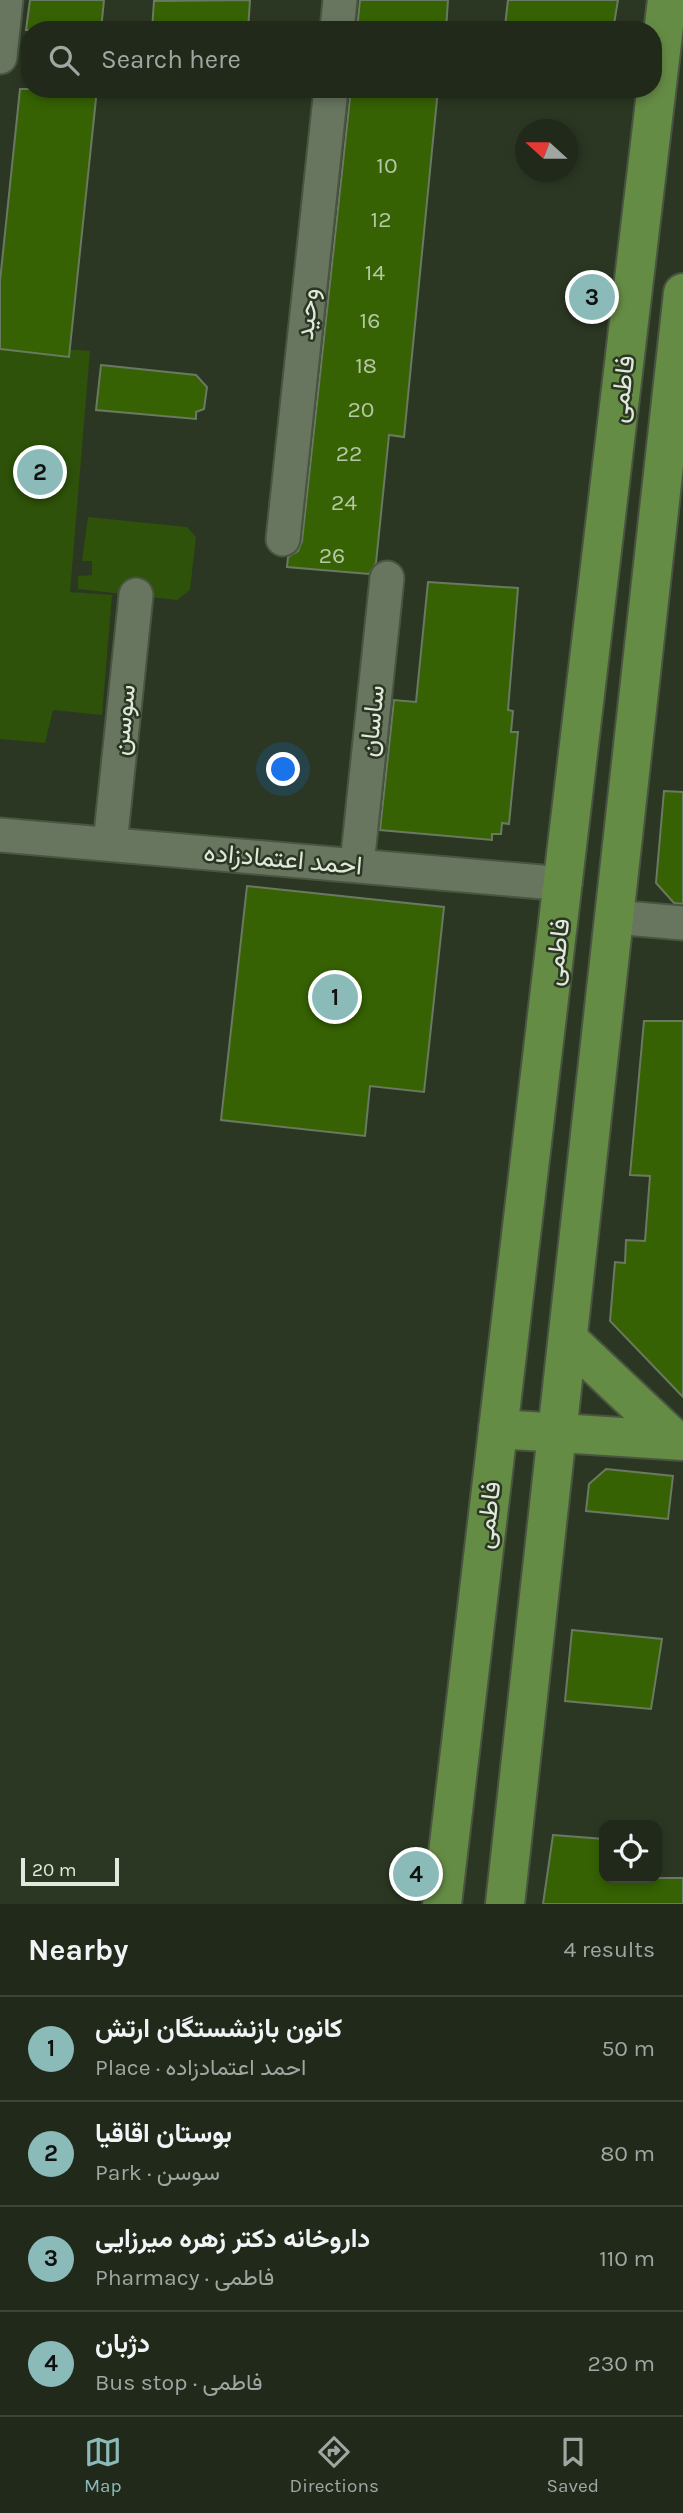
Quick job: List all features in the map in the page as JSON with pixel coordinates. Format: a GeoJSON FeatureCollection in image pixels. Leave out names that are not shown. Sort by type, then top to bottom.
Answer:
{"type":"FeatureCollection","features":[{"type":"Feature","properties":{"kind":"main road","name":"فاطمی"},"geometry":{"type":"LineString","coordinates":[[662,43],[667,0]]}},
{"type":"Feature","properties":{"kind":"main road","name":"فاطمی"},"geometry":{"type":"LineString","coordinates":[[442,1904],[565,884],[656,98]]}},
{"type":"Feature","properties":{"kind":"main road","name":"فاطمی"},"geometry":{"type":"LineString","coordinates":[[505,1904],[683,293]]}},
{"type":"Feature","properties":{"kind":"main road"},"geometry":{"type":"LineString","coordinates":[[565,884],[616,903]]}},
{"type":"Feature","properties":{"kind":"main road"},"geometry":{"type":"LineString","coordinates":[[568,1339],[679,1441]]}},
{"type":"Feature","properties":{"kind":"main road"},"geometry":{"type":"LineString","coordinates":[[498,1429],[679,1441]]}},
{"type":"Feature","properties":{"kind":"street"},"geometry":{"type":"LineString","coordinates":[[0,57],[6,0]]}},
{"type":"Feature","properties":{"kind":"street"},"geometry":{"type":"LineString","coordinates":[[338,21],[340,0]]}},
{"type":"Feature","properties":{"kind":"street","name":"وحید"},"geometry":{"type":"LineString","coordinates":[[283,539],[330,98]]}},
{"type":"Feature","properties":{"kind":"street","name":"ساسان"},"geometry":{"type":"LineString","coordinates":[[357,865],[387,578]]}},
{"type":"Feature","properties":{"kind":"street","name":"سوسن"},"geometry":{"type":"LineString","coordinates":[[110,844],[136,595]]}},
{"type":"Feature","properties":{"kind":"street","name":"احمد اعتمادزاده"},"geometry":{"type":"LineString","coordinates":[[0,835],[565,884]]}},
{"type":"Feature","properties":{"kind":"street"},"geometry":{"type":"LineString","coordinates":[[616,903],[683,923]]}},
{"type":"Feature","properties":{"kind":"green space"},"geometry":{"type":"Polygon","coordinates":[[[0,344],[90,351],[70,592],[112,595],[102,715],[53,710],[45,743],[0,739],[0,344]]]}},
{"type":"Feature","properties":{"kind":"green space"},"geometry":{"type":"Polygon","coordinates":[[[88,517],[187,527],[196,537],[190,590],[177,600],[78,589],[78,576],[92,575],[92,561],[82,561],[88,517]]]}},
{"type":"Feature","properties":{"kind":"building"},"geometry":{"type":"Polygon","coordinates":[[[30,0],[104,0],[102,21],[27,21],[30,0]]]}},
{"type":"Feature","properties":{"kind":"building"},"geometry":{"type":"Polygon","coordinates":[[[250,0],[249,21],[153,21],[154,1],[250,0]]]}},
{"type":"Feature","properties":{"kind":"building"},"geometry":{"type":"Polygon","coordinates":[[[360,0],[448,0],[447,21],[358,21],[360,0]]]}},
{"type":"Feature","properties":{"kind":"building"},"geometry":{"type":"Polygon","coordinates":[[[508,0],[618,0],[614,21],[506,21],[508,0]]]}},
{"type":"Feature","properties":{"kind":"building"},"geometry":{"type":"Polygon","coordinates":[[[20,89],[21,98],[96,98],[69,357],[0,349],[0,281],[20,89]]]}},
{"type":"Feature","properties":{"kind":"building"},"geometry":{"type":"Polygon","coordinates":[[[350,98],[437,98],[404,437],[389,435],[376,563],[369,574],[287,567],[288,557],[298,551],[302,541],[350,98]]]}},
{"type":"Feature","properties":{"kind":"building"},"geometry":{"type":"Polygon","coordinates":[[[101,365],[196,375],[207,387],[204,409],[196,412],[196,419],[96,410],[101,365]]]}},
{"type":"Feature","properties":{"kind":"building"},"geometry":{"type":"Polygon","coordinates":[[[428,582],[518,588],[508,710],[513,711],[511,732],[518,732],[509,824],[502,823],[501,834],[492,834],[492,840],[380,830],[394,700],[416,702],[428,582]]]}},
{"type":"Feature","properties":{"kind":"building"},"geometry":{"type":"Polygon","coordinates":[[[664,791],[683,792],[683,904],[674,903],[656,883],[664,791]]]}},
{"type":"Feature","properties":{"kind":"building"},"geometry":{"type":"Polygon","coordinates":[[[247,886],[444,907],[424,1092],[370,1086],[365,1136],[221,1120],[247,886]]]}},
{"type":"Feature","properties":{"kind":"building"},"geometry":{"type":"Polygon","coordinates":[[[644,1021],[683,1021],[683,1397],[610,1321],[615,1262],[625,1263],[626,1240],[645,1241],[650,1176],[630,1175],[644,1021]]]}},
{"type":"Feature","properties":{"kind":"building"},"geometry":{"type":"Polygon","coordinates":[[[606,1469],[673,1476],[668,1519],[586,1511],[589,1484],[606,1469]]]}},
{"type":"Feature","properties":{"kind":"building"},"geometry":{"type":"Polygon","coordinates":[[[572,1630],[662,1639],[651,1709],[565,1701],[572,1630]]]}},
{"type":"Feature","properties":{"kind":"building"},"geometry":{"type":"Polygon","coordinates":[[[553,1835],[599,1839],[599,1883],[662,1883],[662,1878],[683,1878],[683,1904],[543,1904],[553,1835]]]}},
{"type":"Feature","properties":{"kind":"place","name":"داروخانه دکتر زهره میرزایی"},"geometry":{"type":"Point","coordinates":[592,297]}},
{"type":"Feature","properties":{"kind":"place","name":"بوستان اقاقیا"},"geometry":{"type":"Point","coordinates":[40,472]}},
{"type":"Feature","properties":{"kind":"place","name":"کانون بازنشستگان ارتش"},"geometry":{"type":"Point","coordinates":[335,997]}},
{"type":"Feature","properties":{"kind":"place","name":"دژبان"},"geometry":{"type":"Point","coordinates":[416,1874]}}]}
